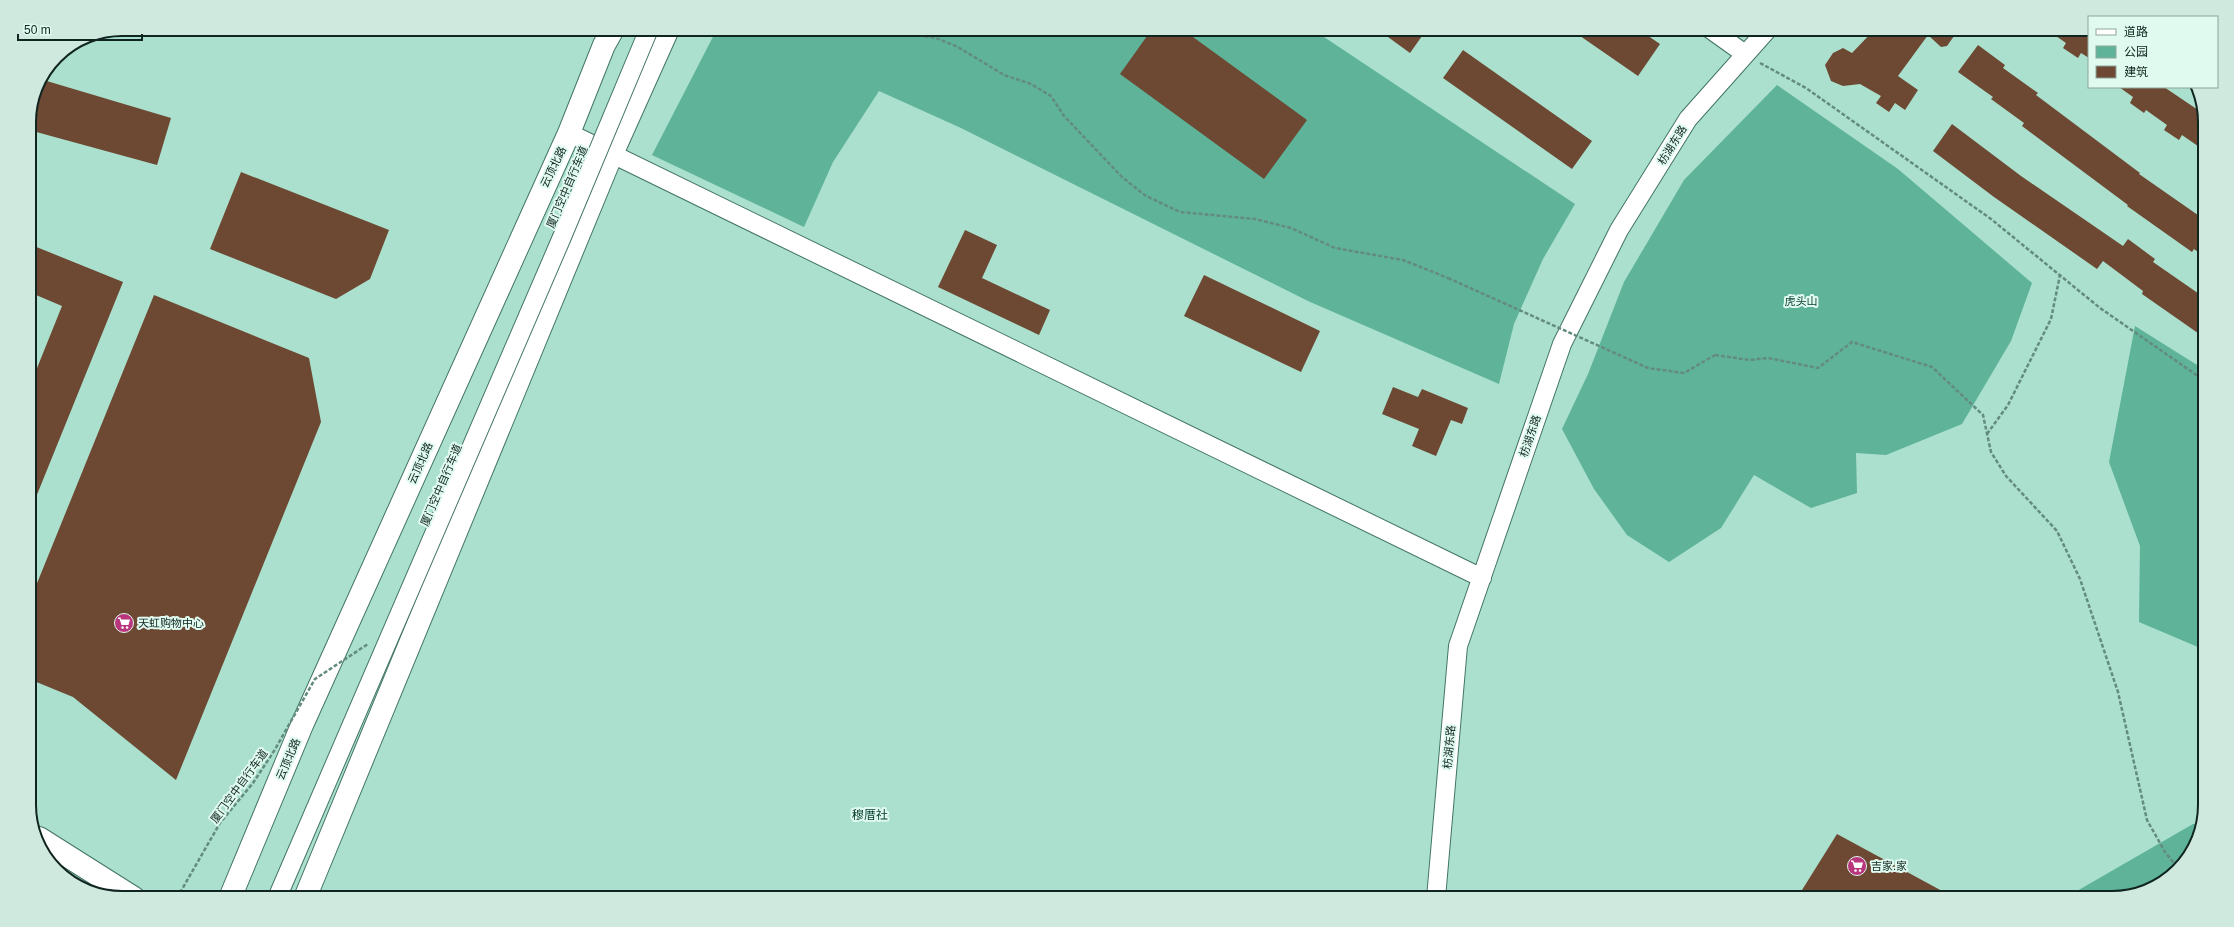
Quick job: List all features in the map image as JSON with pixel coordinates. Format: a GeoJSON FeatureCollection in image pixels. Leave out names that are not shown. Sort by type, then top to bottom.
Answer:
{"type":"FeatureCollection","features":[{"type":"Feature","properties":{"kind":"main road","name":"云顶北路"},"geometry":{"type":"LineString","coordinates":[[233,891],[305,717],[569,133],[604,45],[609,36]]}},
{"type":"Feature","properties":{"kind":"main road"},"geometry":{"type":"LineString","coordinates":[[308,891],[612,154],[665,36]]}},
{"type":"Feature","properties":{"kind":"main road"},"geometry":{"type":"LineString","coordinates":[[44,841],[123,891]]}},
{"type":"Feature","properties":{"kind":"street"},"geometry":{"type":"LineString","coordinates":[[280,891],[562,237],[646,36]]}},
{"type":"Feature","properties":{"kind":"street"},"geometry":{"type":"LineString","coordinates":[[1720,36],[1745,54]]}},
{"type":"Feature","properties":{"kind":"street","name":"枋湖东路"},"geometry":{"type":"LineString","coordinates":[[1437,891],[1458,646],[1562,344],[1619,230],[1688,119],[1762,36]]}},
{"type":"Feature","properties":{"kind":"street"},"geometry":{"type":"LineString","coordinates":[[569,133],[1482,578]]}},
{"type":"Feature","properties":{"kind":"path"},"geometry":{"type":"LineString","coordinates":[[919,36],[944,41],[958,47],[1004,75],[1031,84],[1050,96],[1064,116],[1122,177],[1146,196],[1180,212],[1255,219],[1291,228],[1335,248],[1403,260],[1448,278],[1648,368],[1684,373],[1715,355],[1750,360],[1768,358],[1818,368],[1852,342],[1932,367],[1983,415],[1991,452],[2006,476],[2057,531],[2080,579],[2118,692],[2147,820],[2165,852],[2174,865]]}},
{"type":"Feature","properties":{"kind":"path"},"geometry":{"type":"LineString","coordinates":[[1745,54],[1806,88],[1990,220],[2100,308],[2198,376]]}},
{"type":"Feature","properties":{"kind":"path"},"geometry":{"type":"LineString","coordinates":[[1987,434],[2008,405],[2050,319],[2060,275]]}},
{"type":"Feature","properties":{"kind":"path","name":"厦门空中自行车道"},"geometry":{"type":"LineString","coordinates":[[181,891],[220,823],[253,783],[274,751],[315,679],[370,642]]}},
{"type":"Feature","properties":{"kind":"green space"},"geometry":{"type":"Polygon","coordinates":[[[713,36],[1323,36],[1575,204],[1543,259],[1514,324],[1499,384],[1308,301],[961,128],[879,91],[833,162],[804,227],[652,155],[713,36]]]}},
{"type":"Feature","properties":{"kind":"green space","name":"虎头山"},"geometry":{"type":"Polygon","coordinates":[[[1777,85],[1898,169],[2032,283],[2011,341],[1962,424],[1886,455],[1856,453],[1857,493],[1811,508],[1754,475],[1721,528],[1669,562],[1627,535],[1594,489],[1562,429],[1588,374],[1624,282],[1684,180],[1777,85]]]}},
{"type":"Feature","properties":{"kind":"green space"},"geometry":{"type":"Polygon","coordinates":[[[2135,326],[2198,366],[2198,647],[2139,622],[2140,546],[2109,462],[2135,326]]]}},
{"type":"Feature","properties":{"kind":"green space"},"geometry":{"type":"Polygon","coordinates":[[[2193,824],[2195,824],[2184,853],[2169,870],[2155,880],[2135,888],[2124,890],[2077,891],[2193,824]]]}},
{"type":"Feature","properties":{"kind":"building"},"geometry":{"type":"Polygon","coordinates":[[[1147,36],[1192,36],[1307,120],[1264,179],[1120,74],[1147,36]]]}},
{"type":"Feature","properties":{"kind":"building"},"geometry":{"type":"Polygon","coordinates":[[[1387,36],[1422,36],[1410,53],[1387,36]]]}},
{"type":"Feature","properties":{"kind":"building"},"geometry":{"type":"Polygon","coordinates":[[[1580,36],[1648,36],[1660,44],[1638,76],[1580,36]]]}},
{"type":"Feature","properties":{"kind":"building"},"geometry":{"type":"Polygon","coordinates":[[[1868,36],[1927,36],[1898,76],[1918,90],[1905,110],[1895,103],[1889,112],[1876,103],[1881,96],[1860,84],[1843,86],[1831,81],[1825,65],[1833,53],[1843,48],[1852,53],[1868,36]]]}},
{"type":"Feature","properties":{"kind":"building"},"geometry":{"type":"Polygon","coordinates":[[[1929,36],[1954,36],[1947,46],[1941,47],[1929,36]]]}},
{"type":"Feature","properties":{"kind":"building"},"geometry":{"type":"Polygon","coordinates":[[[2056,36],[2088,36],[2088,57],[2081,53],[2078,58],[2063,48],[2066,43],[2056,36]]]}},
{"type":"Feature","properties":{"kind":"building"},"geometry":{"type":"Polygon","coordinates":[[[1978,45],[2005,65],[2003,68],[2038,93],[2036,95],[2140,173],[2139,174],[2198,215],[2198,252],[2194,249],[2192,252],[2127,206],[2128,205],[2022,126],[2024,123],[1991,99],[1993,97],[1958,72],[1978,45]]]}},
{"type":"Feature","properties":{"kind":"building"},"geometry":{"type":"Polygon","coordinates":[[[1463,50],[1592,141],[1572,169],[1443,78],[1463,50]]]}},
{"type":"Feature","properties":{"kind":"building"},"geometry":{"type":"Polygon","coordinates":[[[46,81],[171,118],[157,165],[36,132],[36,116],[39,99],[46,81]]]}},
{"type":"Feature","properties":{"kind":"building"},"geometry":{"type":"Polygon","coordinates":[[[2120,88],[2165,88],[2197,109],[2198,146],[2182,135],[2179,140],[2164,130],[2167,125],[2146,110],[2144,113],[2130,103],[2133,97],[2120,88]]]}},
{"type":"Feature","properties":{"kind":"building"},"geometry":{"type":"Polygon","coordinates":[[[1952,124],[2021,176],[2123,246],[2128,239],[2155,259],[2153,262],[2198,293],[2198,333],[2142,294],[2143,291],[2103,261],[2097,269],[1994,197],[1933,151],[1952,124]]]}},
{"type":"Feature","properties":{"kind":"building"},"geometry":{"type":"Polygon","coordinates":[[[241,172],[389,230],[370,279],[336,299],[210,249],[241,172]]]}},
{"type":"Feature","properties":{"kind":"building"},"geometry":{"type":"Polygon","coordinates":[[[965,230],[997,245],[982,278],[1050,310],[1039,335],[938,287],[965,230]]]}},
{"type":"Feature","properties":{"kind":"building"},"geometry":{"type":"Polygon","coordinates":[[[36,247],[123,282],[36,497],[36,371],[62,306],[36,295],[36,247]]]}},
{"type":"Feature","properties":{"kind":"building"},"geometry":{"type":"Polygon","coordinates":[[[1204,275],[1320,331],[1301,372],[1184,316],[1204,275]]]}},
{"type":"Feature","properties":{"kind":"building"},"geometry":{"type":"Polygon","coordinates":[[[154,295],[309,358],[321,422],[176,780],[73,697],[36,682],[36,586],[154,295]]]}},
{"type":"Feature","properties":{"kind":"building"},"geometry":{"type":"Polygon","coordinates":[[[1393,387],[1418,397],[1422,389],[1468,408],[1462,424],[1451,420],[1436,456],[1412,446],[1419,429],[1382,414],[1393,387]]]}},
{"type":"Feature","properties":{"kind":"building","name":"吉家.家"},"geometry":{"type":"Polygon","coordinates":[[[1837,834],[1942,891],[1801,891],[1837,834]]]}},
{"type":"Feature","properties":{"kind":"place","name":"天虹购物中心"},"geometry":{"type":"Point","coordinates":[124,623]}},
{"type":"Feature","properties":{"kind":"place","name":"吉家.家"},"geometry":{"type":"Point","coordinates":[1857,866]}},
{"type":"Feature","properties":{"kind":"district","name":"穆厝社"},"geometry":{"type":"Point","coordinates":[870,815]}}]}
